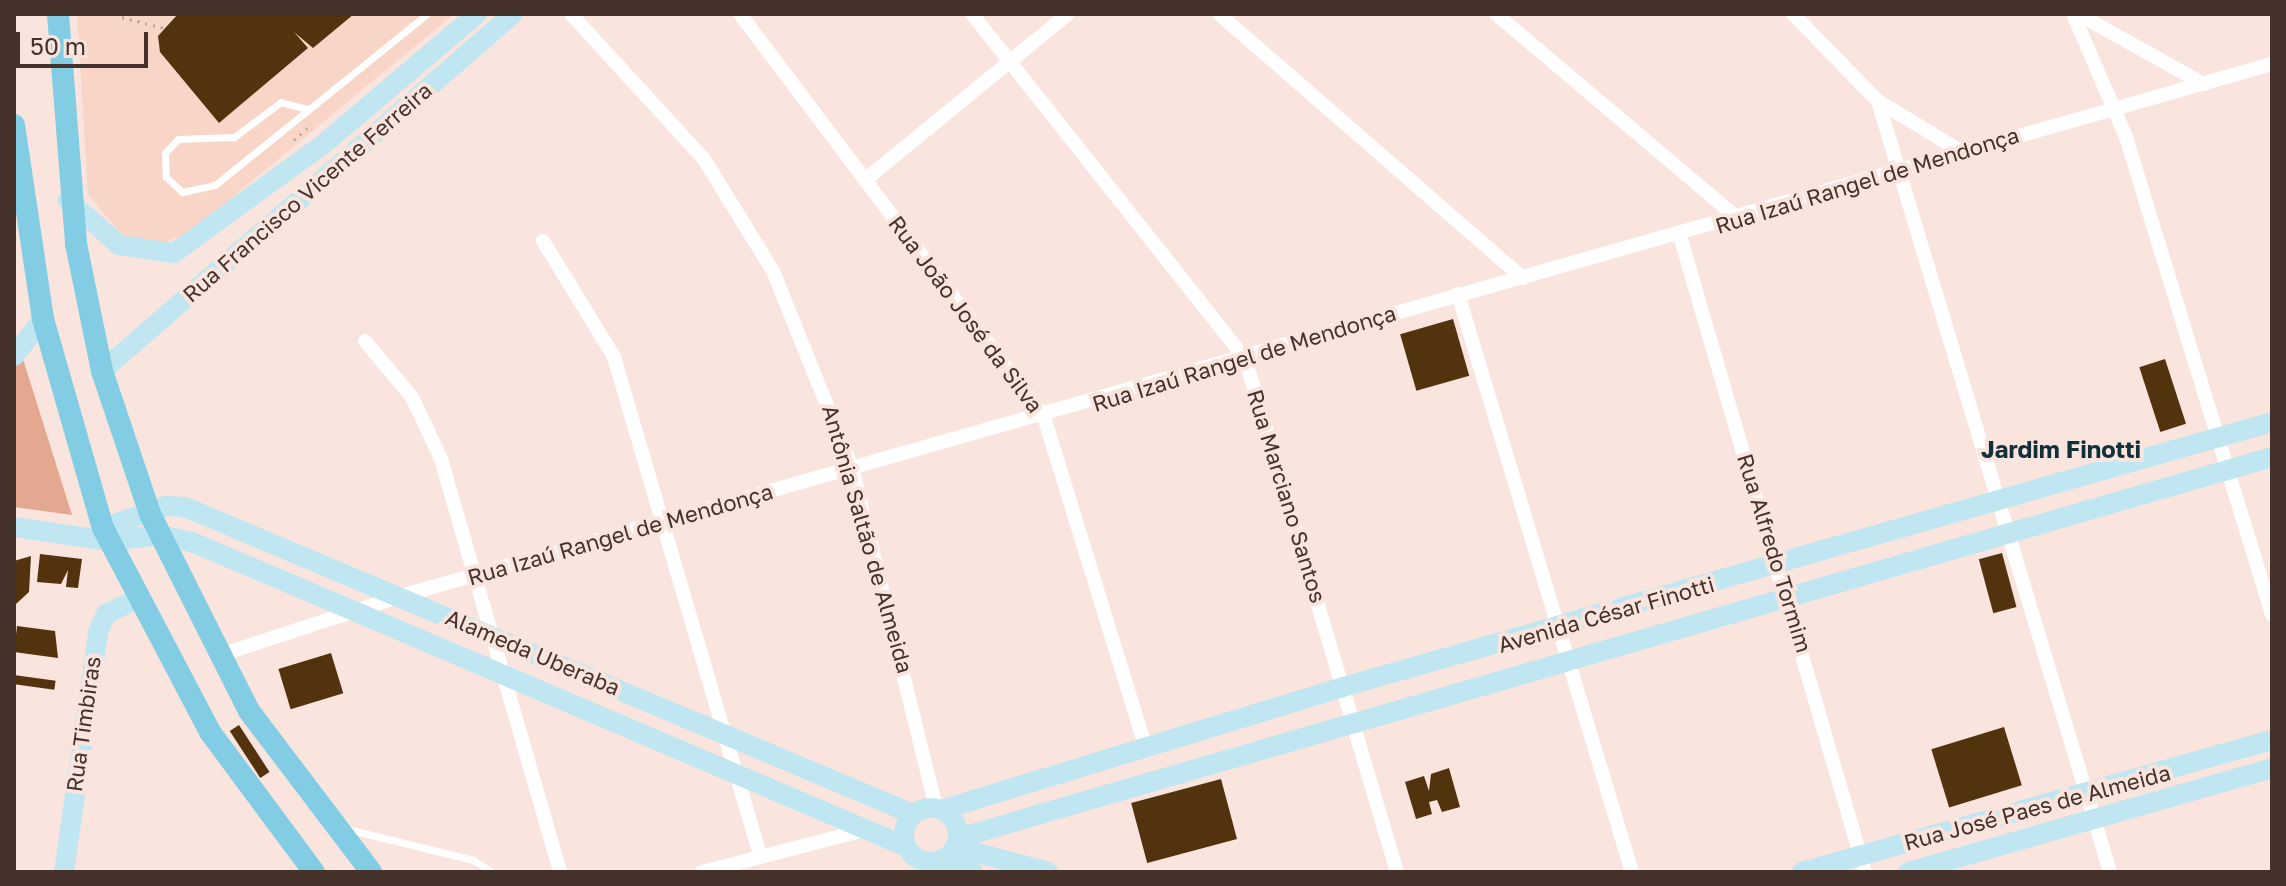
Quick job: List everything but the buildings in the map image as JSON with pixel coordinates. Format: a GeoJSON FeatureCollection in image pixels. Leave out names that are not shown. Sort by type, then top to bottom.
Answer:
{"type":"FeatureCollection","features":[{"type":"Feature","properties":{"kind":"main road"},"geometry":{"type":"LineString","coordinates":[[58,14],[68,200],[102,371],[150,514],[217,656],[329,823],[371,872]]}},
{"type":"Feature","properties":{"kind":"main road","name":"Rua Francisco Vicente Ferreira"},"geometry":{"type":"LineString","coordinates":[[68,200],[119,245],[174,253],[365,109],[477,14]]}},
{"type":"Feature","properties":{"kind":"main road","name":"Rua Francisco Vicente Ferreira"},"geometry":{"type":"LineString","coordinates":[[102,371],[381,125],[513,14]]}},
{"type":"Feature","properties":{"kind":"main road"},"geometry":{"type":"LineString","coordinates":[[365,109],[381,125]]}},
{"type":"Feature","properties":{"kind":"main road"},"geometry":{"type":"LineString","coordinates":[[14,125],[22,246],[106,535],[137,599],[210,732],[308,870]]}},
{"type":"Feature","properties":{"kind":"main road"},"geometry":{"type":"LineString","coordinates":[[14,356],[43,319]]}},
{"type":"Feature","properties":{"kind":"main road","name":"Avenida César Finotti"},"geometry":{"type":"LineString","coordinates":[[939,809],[1343,687],[1780,565],[2272,422]]}},
{"type":"Feature","properties":{"kind":"main road","name":"Avenida César Finotti"},"geometry":{"type":"LineString","coordinates":[[952,856],[1353,719],[1571,656],[1790,600],[2272,457]]}},
{"type":"Feature","properties":{"kind":"main road","name":"Alameda Uberaba"},"geometry":{"type":"LineString","coordinates":[[106,535],[150,514],[185,507],[721,730],[913,814]]}},
{"type":"Feature","properties":{"kind":"main road"},"geometry":{"type":"LineString","coordinates":[[14,527],[106,535],[161,535]]}},
{"type":"Feature","properties":{"kind":"main road","name":"Alameda Uberaba"},"geometry":{"type":"LineString","coordinates":[[161,535],[361,613],[732,766],[871,829],[907,847],[920,860],[952,856],[1048,872]]}},
{"type":"Feature","properties":{"kind":"main road","name":"Rua Timbiras"},"geometry":{"type":"LineString","coordinates":[[64,872],[98,632],[112,609],[137,599]]}},
{"type":"Feature","properties":{"kind":"main road","name":"Rua José Paes de Almeida"},"geometry":{"type":"LineString","coordinates":[[1802,872],[1864,864],[2272,740]]}},
{"type":"Feature","properties":{"kind":"main road","name":"Rua José Paes de Almeida"},"geometry":{"type":"LineString","coordinates":[[1908,872],[2272,768]]}},
{"type":"Feature","properties":{"kind":"main road"},"geometry":{"type":"LineString","coordinates":[[907,847],[905,826],[913,814],[939,809],[952,856]]}},
{"type":"Feature","properties":{"kind":"main road","name":"Alameda Uberaba"},"geometry":{"type":"LineString","coordinates":[[952,856],[973,872]]}},
{"type":"Feature","properties":{"kind":"street","name":"Antônia Saltão de Almeida"},"geometry":{"type":"LineString","coordinates":[[571,14],[665,112],[738,209],[802,336],[852,468],[939,809]]}},
{"type":"Feature","properties":{"kind":"street","name":"Rua João José da Silva"},"geometry":{"type":"LineString","coordinates":[[740,14],[1044,417],[1145,745]]}},
{"type":"Feature","properties":{"kind":"street","name":"Rua Marciano Santos"},"geometry":{"type":"LineString","coordinates":[[972,14],[1245,358],[1397,872]]}},
{"type":"Feature","properties":{"kind":"street"},"geometry":{"type":"LineString","coordinates":[[865,180],[1068,14]]}},
{"type":"Feature","properties":{"kind":"street"},"geometry":{"type":"LineString","coordinates":[[1219,14],[1523,278]]}},
{"type":"Feature","properties":{"kind":"street"},"geometry":{"type":"LineString","coordinates":[[1496,14],[1739,219]]}},
{"type":"Feature","properties":{"kind":"street"},"geometry":{"type":"LineString","coordinates":[[2076,14],[2204,84]]}},
{"type":"Feature","properties":{"kind":"street"},"geometry":{"type":"LineString","coordinates":[[2076,14],[2112,109],[2229,469],[2272,615]]}},
{"type":"Feature","properties":{"kind":"street"},"geometry":{"type":"LineString","coordinates":[[1796,15],[1878,101],[1957,149]]}},
{"type":"Feature","properties":{"kind":"street","name":"Rua Izaú Rangel de Mendonça"},"geometry":{"type":"LineString","coordinates":[[217,656],[361,613],[397,597],[1044,417],[1458,294],[1680,236],[1957,149],[2272,64]]}},
{"type":"Feature","properties":{"kind":"street"},"geometry":{"type":"LineString","coordinates":[[1878,101],[1893,168],[2110,872]]}},
{"type":"Feature","properties":{"kind":"street","name":"Rua Alfredo Tormim"},"geometry":{"type":"LineString","coordinates":[[1680,236],[1780,565],[1864,864]]}},
{"type":"Feature","properties":{"kind":"street"},"geometry":{"type":"LineString","coordinates":[[543,241],[603,332],[663,521],[721,730],[760,855]]}},
{"type":"Feature","properties":{"kind":"street"},"geometry":{"type":"LineString","coordinates":[[1458,294],[1571,656],[1632,872]]}},
{"type":"Feature","properties":{"kind":"street"},"geometry":{"type":"LineString","coordinates":[[365,341],[422,414],[475,575],[489,634],[560,872]]}},
{"type":"Feature","properties":{"kind":"street"},"geometry":{"type":"LineString","coordinates":[[702,872],[725,869],[760,855],[871,829]]}},
{"type":"Feature","properties":{"kind":"lane"},"geometry":{"type":"LineString","coordinates":[[307,109],[281,102],[234,137],[178,139],[165,153],[166,177],[182,192],[203,191],[307,109],[427,14]]}},
{"type":"Feature","properties":{"kind":"lane"},"geometry":{"type":"LineString","coordinates":[[329,823],[483,862],[492,872]]}},
{"type":"Feature","properties":{"kind":"path"},"geometry":{"type":"LineString","coordinates":[[99,14],[123,16],[164,28]]}},
{"type":"Feature","properties":{"kind":"shaded area"},"geometry":{"type":"Polygon","coordinates":[[[77,14],[454,14],[189,233],[162,243],[121,234],[88,194],[77,14]]]}},
{"type":"Feature","properties":{"kind":"shaded area"},"geometry":{"type":"Polygon","coordinates":[[[22,356],[72,515],[14,507],[14,367],[22,356]]]}},
{"type":"Feature","properties":{"kind":"district","name":"Jardim Finotti"},"geometry":{"type":"Point","coordinates":[2061,449]}}]}
